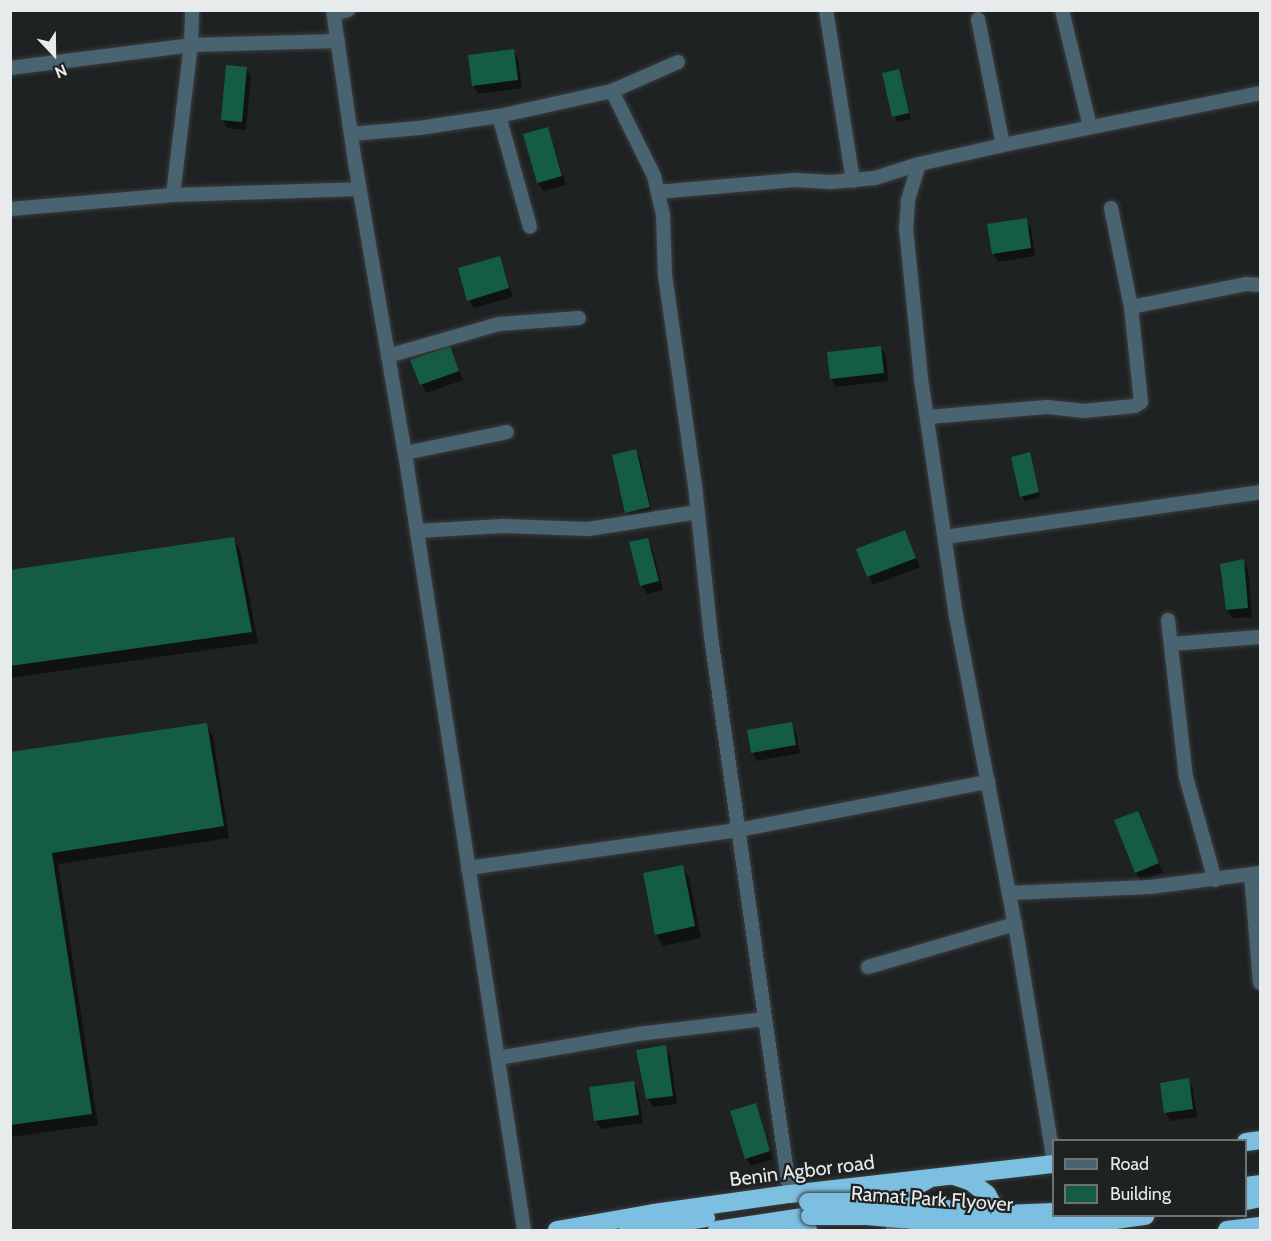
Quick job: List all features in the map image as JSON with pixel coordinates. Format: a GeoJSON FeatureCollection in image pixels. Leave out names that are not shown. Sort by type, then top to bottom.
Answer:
{"type":"FeatureCollection","features":[{"type":"Feature","properties":{"kind":"highway","name":"Benin Agbor road"},"geometry":{"type":"LineString","coordinates":[[558,1230],[654,1213],[789,1194],[1052,1163]]}},
{"type":"Feature","properties":{"kind":"highway"},"geometry":{"type":"LineString","coordinates":[[895,1230],[897,1212],[907,1194],[923,1181],[943,1176],[971,1182],[987,1194],[996,1211],[999,1230]]}},
{"type":"Feature","properties":{"kind":"highway","name":"Ramat Park Flyover"},"geometry":{"type":"LineString","coordinates":[[717,1230],[809,1216],[865,1202],[1006,1214],[1052,1212]]}},
{"type":"Feature","properties":{"kind":"highway"},"geometry":{"type":"LineString","coordinates":[[794,1230],[809,1216]]}},
{"type":"Feature","properties":{"kind":"highway","name":"Ramat Park Flyover"},"geometry":{"type":"LineString","coordinates":[[628,1230],[809,1216],[866,1216],[1008,1228],[1080,1225],[1132,1217]]}},
{"type":"Feature","properties":{"kind":"highway"},"geometry":{"type":"LineString","coordinates":[[1227,1230],[1260,1226]]}},
{"type":"Feature","properties":{"kind":"street"},"geometry":{"type":"LineString","coordinates":[[173,195],[191,45],[192,10]]}},
{"type":"Feature","properties":{"kind":"street"},"geometry":{"type":"LineString","coordinates":[[348,10],[333,12],[351,134],[405,453],[524,1230]]}},
{"type":"Feature","properties":{"kind":"street"},"geometry":{"type":"LineString","coordinates":[[826,10],[853,181]]}},
{"type":"Feature","properties":{"kind":"street"},"geometry":{"type":"LineString","coordinates":[[1062,10],[1090,127]]}},
{"type":"Feature","properties":{"kind":"street"},"geometry":{"type":"LineString","coordinates":[[978,19],[1003,145]]}},
{"type":"Feature","properties":{"kind":"street"},"geometry":{"type":"LineString","coordinates":[[10,68],[191,45],[338,41]]}},
{"type":"Feature","properties":{"kind":"street"},"geometry":{"type":"LineString","coordinates":[[351,134],[419,128],[499,116],[612,91],[678,62]]}},
{"type":"Feature","properties":{"kind":"street"},"geometry":{"type":"LineString","coordinates":[[612,91],[654,176],[663,215],[665,275],[698,512],[711,638],[789,1194]]}},
{"type":"Feature","properties":{"kind":"street"},"geometry":{"type":"LineString","coordinates":[[658,192],[794,180],[853,181],[875,178],[919,164],[1003,145],[1260,93]]}},
{"type":"Feature","properties":{"kind":"street"},"geometry":{"type":"LineString","coordinates":[[499,116],[530,228]]}},
{"type":"Feature","properties":{"kind":"street"},"geometry":{"type":"LineString","coordinates":[[919,164],[908,201],[906,228],[921,379],[956,615],[1015,924],[1052,1157]]}},
{"type":"Feature","properties":{"kind":"street"},"geometry":{"type":"LineString","coordinates":[[10,209],[173,195],[360,189]]}},
{"type":"Feature","properties":{"kind":"street"},"geometry":{"type":"LineString","coordinates":[[928,417],[1047,407],[1072,411],[1135,406],[1141,402],[1143,395],[1131,307],[1111,208]]}},
{"type":"Feature","properties":{"kind":"street"},"geometry":{"type":"LineString","coordinates":[[1131,307],[1246,285],[1260,285]]}},
{"type":"Feature","properties":{"kind":"street"},"geometry":{"type":"LineString","coordinates":[[388,356],[491,326],[579,318]]}},
{"type":"Feature","properties":{"kind":"street"},"geometry":{"type":"LineString","coordinates":[[405,453],[507,432]]}},
{"type":"Feature","properties":{"kind":"street"},"geometry":{"type":"LineString","coordinates":[[945,537],[1260,492]]}},
{"type":"Feature","properties":{"kind":"street"},"geometry":{"type":"LineString","coordinates":[[417,531],[503,526],[588,529],[698,512]]}},
{"type":"Feature","properties":{"kind":"street"},"geometry":{"type":"LineString","coordinates":[[1168,620],[1186,777],[1215,880]]}},
{"type":"Feature","properties":{"kind":"street"},"geometry":{"type":"LineString","coordinates":[[1171,644],[1260,637]]}},
{"type":"Feature","properties":{"kind":"street"},"geometry":{"type":"LineString","coordinates":[[468,868],[738,830],[988,783]]}},
{"type":"Feature","properties":{"kind":"street"},"geometry":{"type":"LineString","coordinates":[[1009,893],[1150,887],[1256,874],[1260,983]]}},
{"type":"Feature","properties":{"kind":"street"},"geometry":{"type":"LineString","coordinates":[[868,966],[1015,924]]}},
{"type":"Feature","properties":{"kind":"street"},"geometry":{"type":"LineString","coordinates":[[498,1058],[638,1034],[765,1019]]}},
{"type":"Feature","properties":{"kind":"building"},"geometry":{"type":"Polygon","coordinates":[[[514,49],[518,80],[472,86],[468,55],[514,49]]]}},
{"type":"Feature","properties":{"kind":"building"},"geometry":{"type":"Polygon","coordinates":[[[226,65],[247,67],[242,122],[221,120],[226,65]]]}},
{"type":"Feature","properties":{"kind":"building"},"geometry":{"type":"Polygon","coordinates":[[[899,69],[909,113],[892,117],[882,73],[899,69]]]}},
{"type":"Feature","properties":{"kind":"building"},"geometry":{"type":"Polygon","coordinates":[[[548,127],[562,176],[537,183],[523,134],[548,127]]]}},
{"type":"Feature","properties":{"kind":"building"},"geometry":{"type":"Polygon","coordinates":[[[1027,218],[1031,248],[992,254],[987,224],[1027,218]]]}},
{"type":"Feature","properties":{"kind":"building"},"geometry":{"type":"Polygon","coordinates":[[[500,256],[509,288],[467,301],[458,268],[500,256]]]}},
{"type":"Feature","properties":{"kind":"building"},"geometry":{"type":"Polygon","coordinates":[[[450,346],[459,371],[420,385],[410,360],[450,346]]]}},
{"type":"Feature","properties":{"kind":"building"},"geometry":{"type":"Polygon","coordinates":[[[881,346],[884,373],[830,379],[827,352],[881,346]]]}},
{"type":"Feature","properties":{"kind":"building"},"geometry":{"type":"Polygon","coordinates":[[[636,449],[650,507],[625,513],[612,455],[636,449]]]}},
{"type":"Feature","properties":{"kind":"building"},"geometry":{"type":"Polygon","coordinates":[[[1030,452],[1039,492],[1020,497],[1011,457],[1030,452]]]}},
{"type":"Feature","properties":{"kind":"building"},"geometry":{"type":"Polygon","coordinates":[[[905,530],[916,558],[867,577],[856,549],[905,530]]]}},
{"type":"Feature","properties":{"kind":"building"},"geometry":{"type":"Polygon","coordinates":[[[234,537],[252,632],[10,666],[10,570],[234,537]]]}},
{"type":"Feature","properties":{"kind":"building"},"geometry":{"type":"Polygon","coordinates":[[[648,538],[659,581],[640,586],[629,542],[648,538]]]}},
{"type":"Feature","properties":{"kind":"building"},"geometry":{"type":"Polygon","coordinates":[[[1244,559],[1248,608],[1226,610],[1220,564],[1244,559]]]}},
{"type":"Feature","properties":{"kind":"building"},"geometry":{"type":"Polygon","coordinates":[[[792,722],[796,745],[751,753],[747,730],[792,722]]]}},
{"type":"Feature","properties":{"kind":"building"},"geometry":{"type":"Polygon","coordinates":[[[207,723],[224,826],[52,853],[92,1114],[10,1125],[10,752],[207,723]]]}},
{"type":"Feature","properties":{"kind":"building"},"geometry":{"type":"Polygon","coordinates":[[[1138,811],[1159,863],[1135,873],[1114,820],[1138,811]]]}},
{"type":"Feature","properties":{"kind":"building"},"geometry":{"type":"Polygon","coordinates":[[[683,865],[695,926],[655,935],[643,873],[683,865]]]}},
{"type":"Feature","properties":{"kind":"building"},"geometry":{"type":"Polygon","coordinates":[[[666,1045],[673,1096],[646,1099],[636,1050],[666,1045]]]}},
{"type":"Feature","properties":{"kind":"building"},"geometry":{"type":"Polygon","coordinates":[[[1189,1078],[1193,1109],[1164,1113],[1160,1083],[1189,1078]]]}},
{"type":"Feature","properties":{"kind":"building"},"geometry":{"type":"Polygon","coordinates":[[[634,1081],[639,1115],[594,1121],[589,1087],[634,1081]]]}},
{"type":"Feature","properties":{"kind":"building"},"geometry":{"type":"Polygon","coordinates":[[[756,1103],[770,1151],[745,1159],[730,1111],[756,1103]]]}}]}
